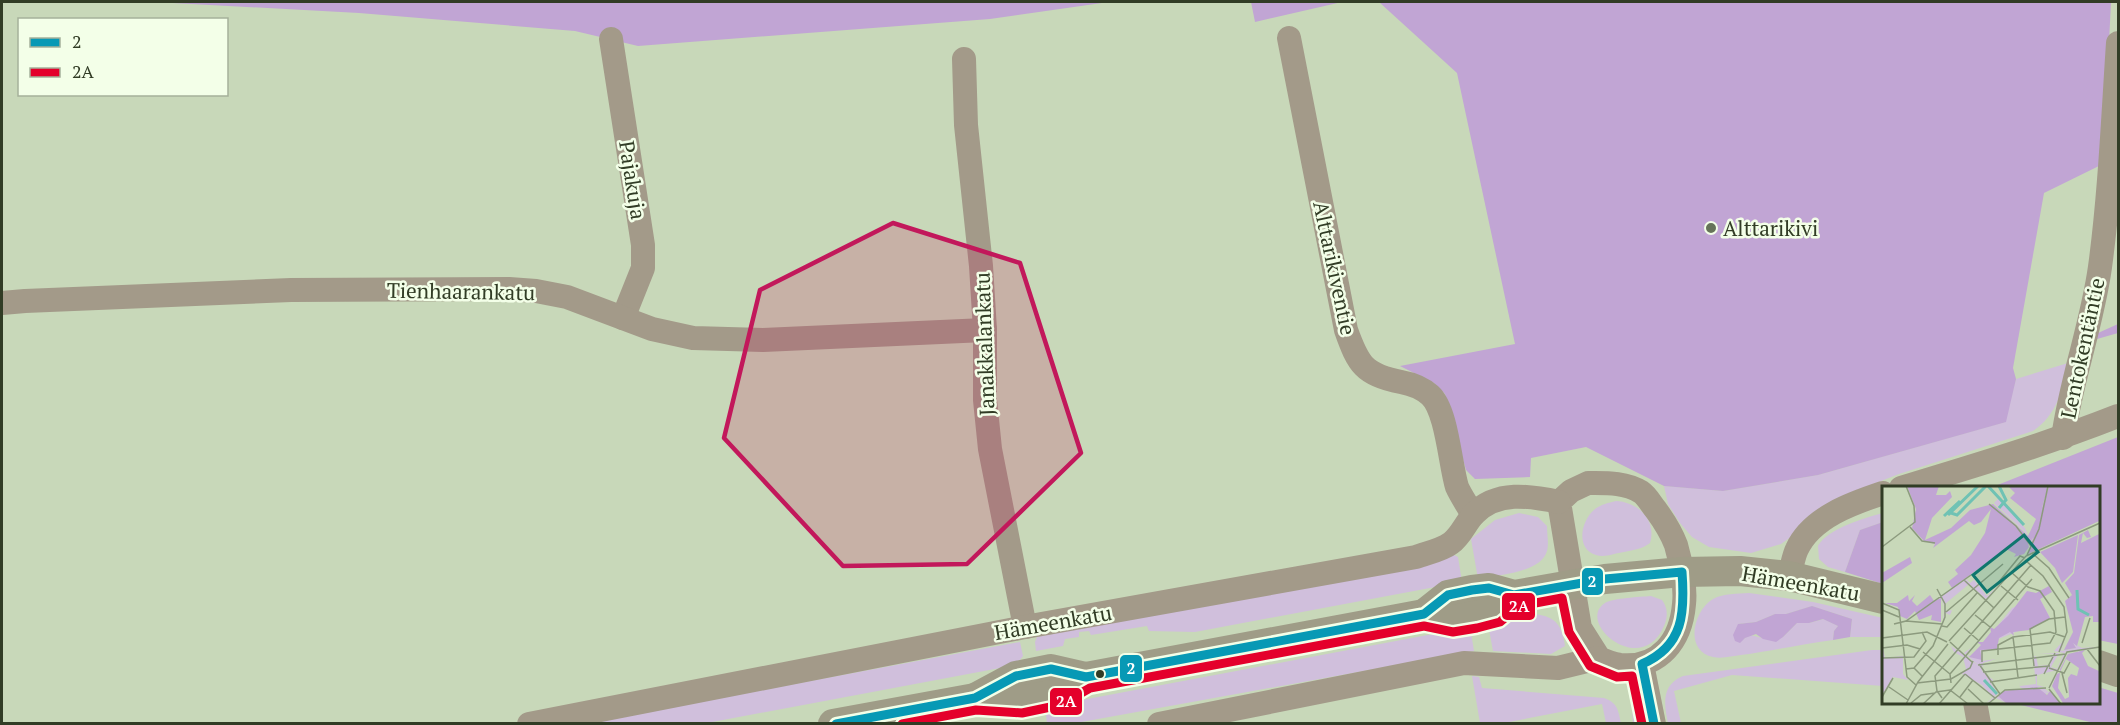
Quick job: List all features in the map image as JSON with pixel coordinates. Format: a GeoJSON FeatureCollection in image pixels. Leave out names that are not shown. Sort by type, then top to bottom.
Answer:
{"type":"FeatureCollection","features":[{"type":"Feature","properties":{"kind":"main road","name":"Hämeenkatu"},"geometry":{"type":"LineString","coordinates":[[833,723],[975,698],[1016,676],[1051,669],[1086,677],[1424,614],[1453,620],[1494,612],[1514,595],[1605,579],[1682,572],[1740,571],[1789,576],[1882,599]]}},
{"type":"Feature","properties":{"kind":"main road"},"geometry":{"type":"LineString","coordinates":[[2099,666],[2118,672]]}},
{"type":"Feature","properties":{"kind":"street","name":"Alttarikiventie"},"geometry":{"type":"LineString","coordinates":[[1289,38],[1346,330],[1355,355],[1371,373],[1414,385],[1431,395],[1439,407],[1458,488],[1473,515]]}},
{"type":"Feature","properties":{"kind":"street","name":"Pajakuja"},"geometry":{"type":"LineString","coordinates":[[611,39],[643,245],[643,268],[623,318]]}},
{"type":"Feature","properties":{"kind":"street","name":"Lentokentäntie"},"geometry":{"type":"LineString","coordinates":[[2063,438],[2067,410],[2088,330],[2100,268],[2109,180],[2118,42]]}},
{"type":"Feature","properties":{"kind":"street","name":"Janakkalankatu"},"geometry":{"type":"LineString","coordinates":[[964,59],[966,125],[981,266],[985,330],[985,400],[990,449],[1025,627]]}},
{"type":"Feature","properties":{"kind":"street","name":"Tienhaarankatu"},"geometry":{"type":"LineString","coordinates":[[2,303],[291,290],[509,289],[567,297],[652,329],[693,338],[763,340],[985,330]]}},
{"type":"Feature","properties":{"kind":"street"},"geometry":{"type":"LineString","coordinates":[[1907,486],[2063,438],[2118,416]]}},
{"type":"Feature","properties":{"kind":"street"},"geometry":{"type":"LineString","coordinates":[[1159,723],[1464,663],[1558,668],[1599,658],[1620,665],[1642,664],[1655,660],[1664,653],[1679,628],[1685,603],[1682,572],[1675,544],[1667,525],[1642,493],[1621,484],[1588,483],[1571,491],[1559,502],[1580,628],[1599,658]]}},
{"type":"Feature","properties":{"kind":"street"},"geometry":{"type":"LineString","coordinates":[[1789,576],[1797,548],[1812,530],[1829,515],[1856,502],[1882,493]]}},
{"type":"Feature","properties":{"kind":"street","name":"Hämeenkatu"},"geometry":{"type":"LineString","coordinates":[[529,723],[1025,627],[1416,557],[1452,543],[1482,506],[1507,496],[1528,496],[1559,502]]}},
{"type":"Feature","properties":{"kind":"street"},"geometry":{"type":"LineString","coordinates":[[1642,664],[1654,723]]}},
{"type":"Feature","properties":{"kind":"street"},"geometry":{"type":"LineString","coordinates":[[1975,704],[1979,723]]}},
{"type":"Feature","properties":{"kind":"highlighted area"},"geometry":{"type":"Polygon","coordinates":[[[893,223],[1020,263],[1081,453],[967,564],[843,566],[724,438],[760,290],[893,223]]]}},
{"type":"Feature","properties":{"kind":"shaded area"},"geometry":{"type":"Polygon","coordinates":[[[154,2],[1109,2],[990,19],[638,46],[575,31],[359,13],[154,2]]]}},
{"type":"Feature","properties":{"kind":"shaded area"},"geometry":{"type":"Polygon","coordinates":[[[1251,2],[1342,2],[1255,22],[1251,2]]]}},
{"type":"Feature","properties":{"kind":"shaded area"},"geometry":{"type":"Polygon","coordinates":[[[1379,2],[2111,2],[2103,164],[2044,193],[2013,368],[2016,379],[2006,422],[1818,475],[1723,491],[1664,486],[1586,447],[1531,458],[1530,477],[1475,479],[1466,470],[1445,394],[1434,383],[1400,366],[1515,344],[1457,73],[1379,2]]]}},
{"type":"Feature","properties":{"kind":"shaded area"},"geometry":{"type":"Polygon","coordinates":[[[2118,324],[2118,333],[2097,339],[2098,333],[2118,324]]]}},
{"type":"Feature","properties":{"kind":"shaded area"},"geometry":{"type":"Polygon","coordinates":[[[2068,363],[2058,401],[2048,418],[2033,431],[1899,474],[1853,492],[1781,544],[1751,553],[1709,547],[1692,537],[1668,504],[1664,486],[1723,491],[1818,475],[2005,422],[2016,379],[2068,363]]]}},
{"type":"Feature","properties":{"kind":"shaded area"},"geometry":{"type":"Polygon","coordinates":[[[2118,437],[2118,644],[2099,640],[2099,486],[1995,486],[2118,437]]]}},
{"type":"Feature","properties":{"kind":"shaded area"},"geometry":{"type":"Polygon","coordinates":[[[1616,501],[1632,505],[1644,514],[1651,527],[1650,543],[1635,550],[1606,556],[1589,552],[1585,547],[1582,534],[1586,520],[1595,509],[1616,501]]]}},
{"type":"Feature","properties":{"kind":"shaded area"},"geometry":{"type":"Polygon","coordinates":[[[1519,513],[1538,517],[1547,526],[1548,548],[1543,558],[1536,564],[1517,572],[1478,579],[1471,539],[1495,520],[1519,513]]]}},
{"type":"Feature","properties":{"kind":"shaded area"},"geometry":{"type":"Polygon","coordinates":[[[1882,513],[1882,522],[1860,530],[1845,572],[1828,567],[1819,559],[1818,546],[1830,534],[1882,513]]]}},
{"type":"Feature","properties":{"kind":"shaded area"},"geometry":{"type":"Polygon","coordinates":[[[1882,522],[1882,584],[1845,572],[1860,530],[1882,522]]]}},
{"type":"Feature","properties":{"kind":"shaded area"},"geometry":{"type":"Polygon","coordinates":[[[1452,554],[1458,557],[1462,582],[1195,632],[1149,631],[1147,626],[1091,635],[1089,631],[1079,632],[1079,637],[1065,639],[1063,646],[1036,651],[1037,637],[1452,554]]]}},
{"type":"Feature","properties":{"kind":"shaded area"},"geometry":{"type":"Polygon","coordinates":[[[1749,593],[1813,602],[1882,618],[1882,637],[1850,637],[1852,619],[1812,606],[1786,614],[1775,614],[1756,622],[1738,624],[1740,642],[1751,636],[1767,639],[1783,637],[1797,623],[1824,619],[1838,626],[1834,631],[1833,640],[1724,658],[1713,657],[1698,647],[1695,639],[1697,621],[1700,612],[1713,599],[1731,594],[1749,593]]]}},
{"type":"Feature","properties":{"kind":"shaded area"},"geometry":{"type":"Polygon","coordinates":[[[1651,596],[1662,600],[1667,613],[1664,626],[1654,641],[1641,647],[1627,647],[1615,642],[1604,633],[1598,622],[1598,612],[1605,603],[1651,596]]]}},
{"type":"Feature","properties":{"kind":"shaded area"},"geometry":{"type":"Polygon","coordinates":[[[1812,606],[1852,619],[1850,637],[1833,640],[1834,631],[1838,626],[1823,619],[1809,623],[1797,623],[1776,642],[1763,639],[1756,634],[1745,638],[1740,643],[1735,641],[1733,635],[1738,624],[1756,622],[1775,614],[1786,614],[1812,606]]]}},
{"type":"Feature","properties":{"kind":"shaded area"},"geometry":{"type":"Polygon","coordinates":[[[1535,614],[1549,617],[1557,624],[1565,646],[1551,654],[1493,651],[1488,624],[1535,614]]]}},
{"type":"Feature","properties":{"kind":"shaded area"},"geometry":{"type":"Polygon","coordinates":[[[1470,627],[1474,651],[1076,723],[1047,723],[1045,707],[1470,627]]]}},
{"type":"Feature","properties":{"kind":"shaded area"},"geometry":{"type":"Polygon","coordinates":[[[1020,642],[1023,656],[1016,665],[707,723],[580,724],[1020,642]]]}},
{"type":"Feature","properties":{"kind":"shaded area"},"geometry":{"type":"Polygon","coordinates":[[[1882,650],[1882,686],[1732,675],[1674,691],[1681,723],[1668,723],[1666,696],[1671,684],[1683,676],[1882,650]]]}},
{"type":"Feature","properties":{"kind":"shaded area"},"geometry":{"type":"Polygon","coordinates":[[[1472,676],[1479,677],[1482,688],[1604,698],[1615,705],[1621,723],[1606,723],[1602,704],[1504,723],[1480,723],[1472,676]]]}},
{"type":"Feature","properties":{"kind":"shaded area"},"geometry":{"type":"Polygon","coordinates":[[[2099,687],[2118,693],[2118,723],[2094,723],[2017,704],[2099,704],[2099,687]]]}},
{"type":"Feature","properties":{"kind":"shaded area"},"geometry":{"type":"Polygon","coordinates":[[[1636,703],[1643,723],[1633,723],[1632,707],[1636,703]]]}},
{"type":"Feature","properties":{"kind":"transit line","name":"2"},"geometry":{"type":"LineString","coordinates":[[836,724],[975,698],[1016,676],[1051,669],[1086,677],[1424,614],[1448,595],[1472,590],[1489,588],[1514,595],[1605,579],[1682,572],[1682,614],[1674,638],[1656,657],[1642,664],[1654,724]]}},
{"type":"Feature","properties":{"kind":"transit line","name":"2A"},"geometry":{"type":"LineString","coordinates":[[902,724],[976,710],[1022,713],[1060,705],[1090,688],[1424,626],[1453,632],[1477,628],[1500,622],[1519,606],[1562,598],[1569,632],[1590,666],[1617,677],[1632,676],[1642,724]]}},
{"type":"Feature","properties":{"kind":"place","name":"Alttarikivi"},"geometry":{"type":"Point","coordinates":[1711,228]}}]}
